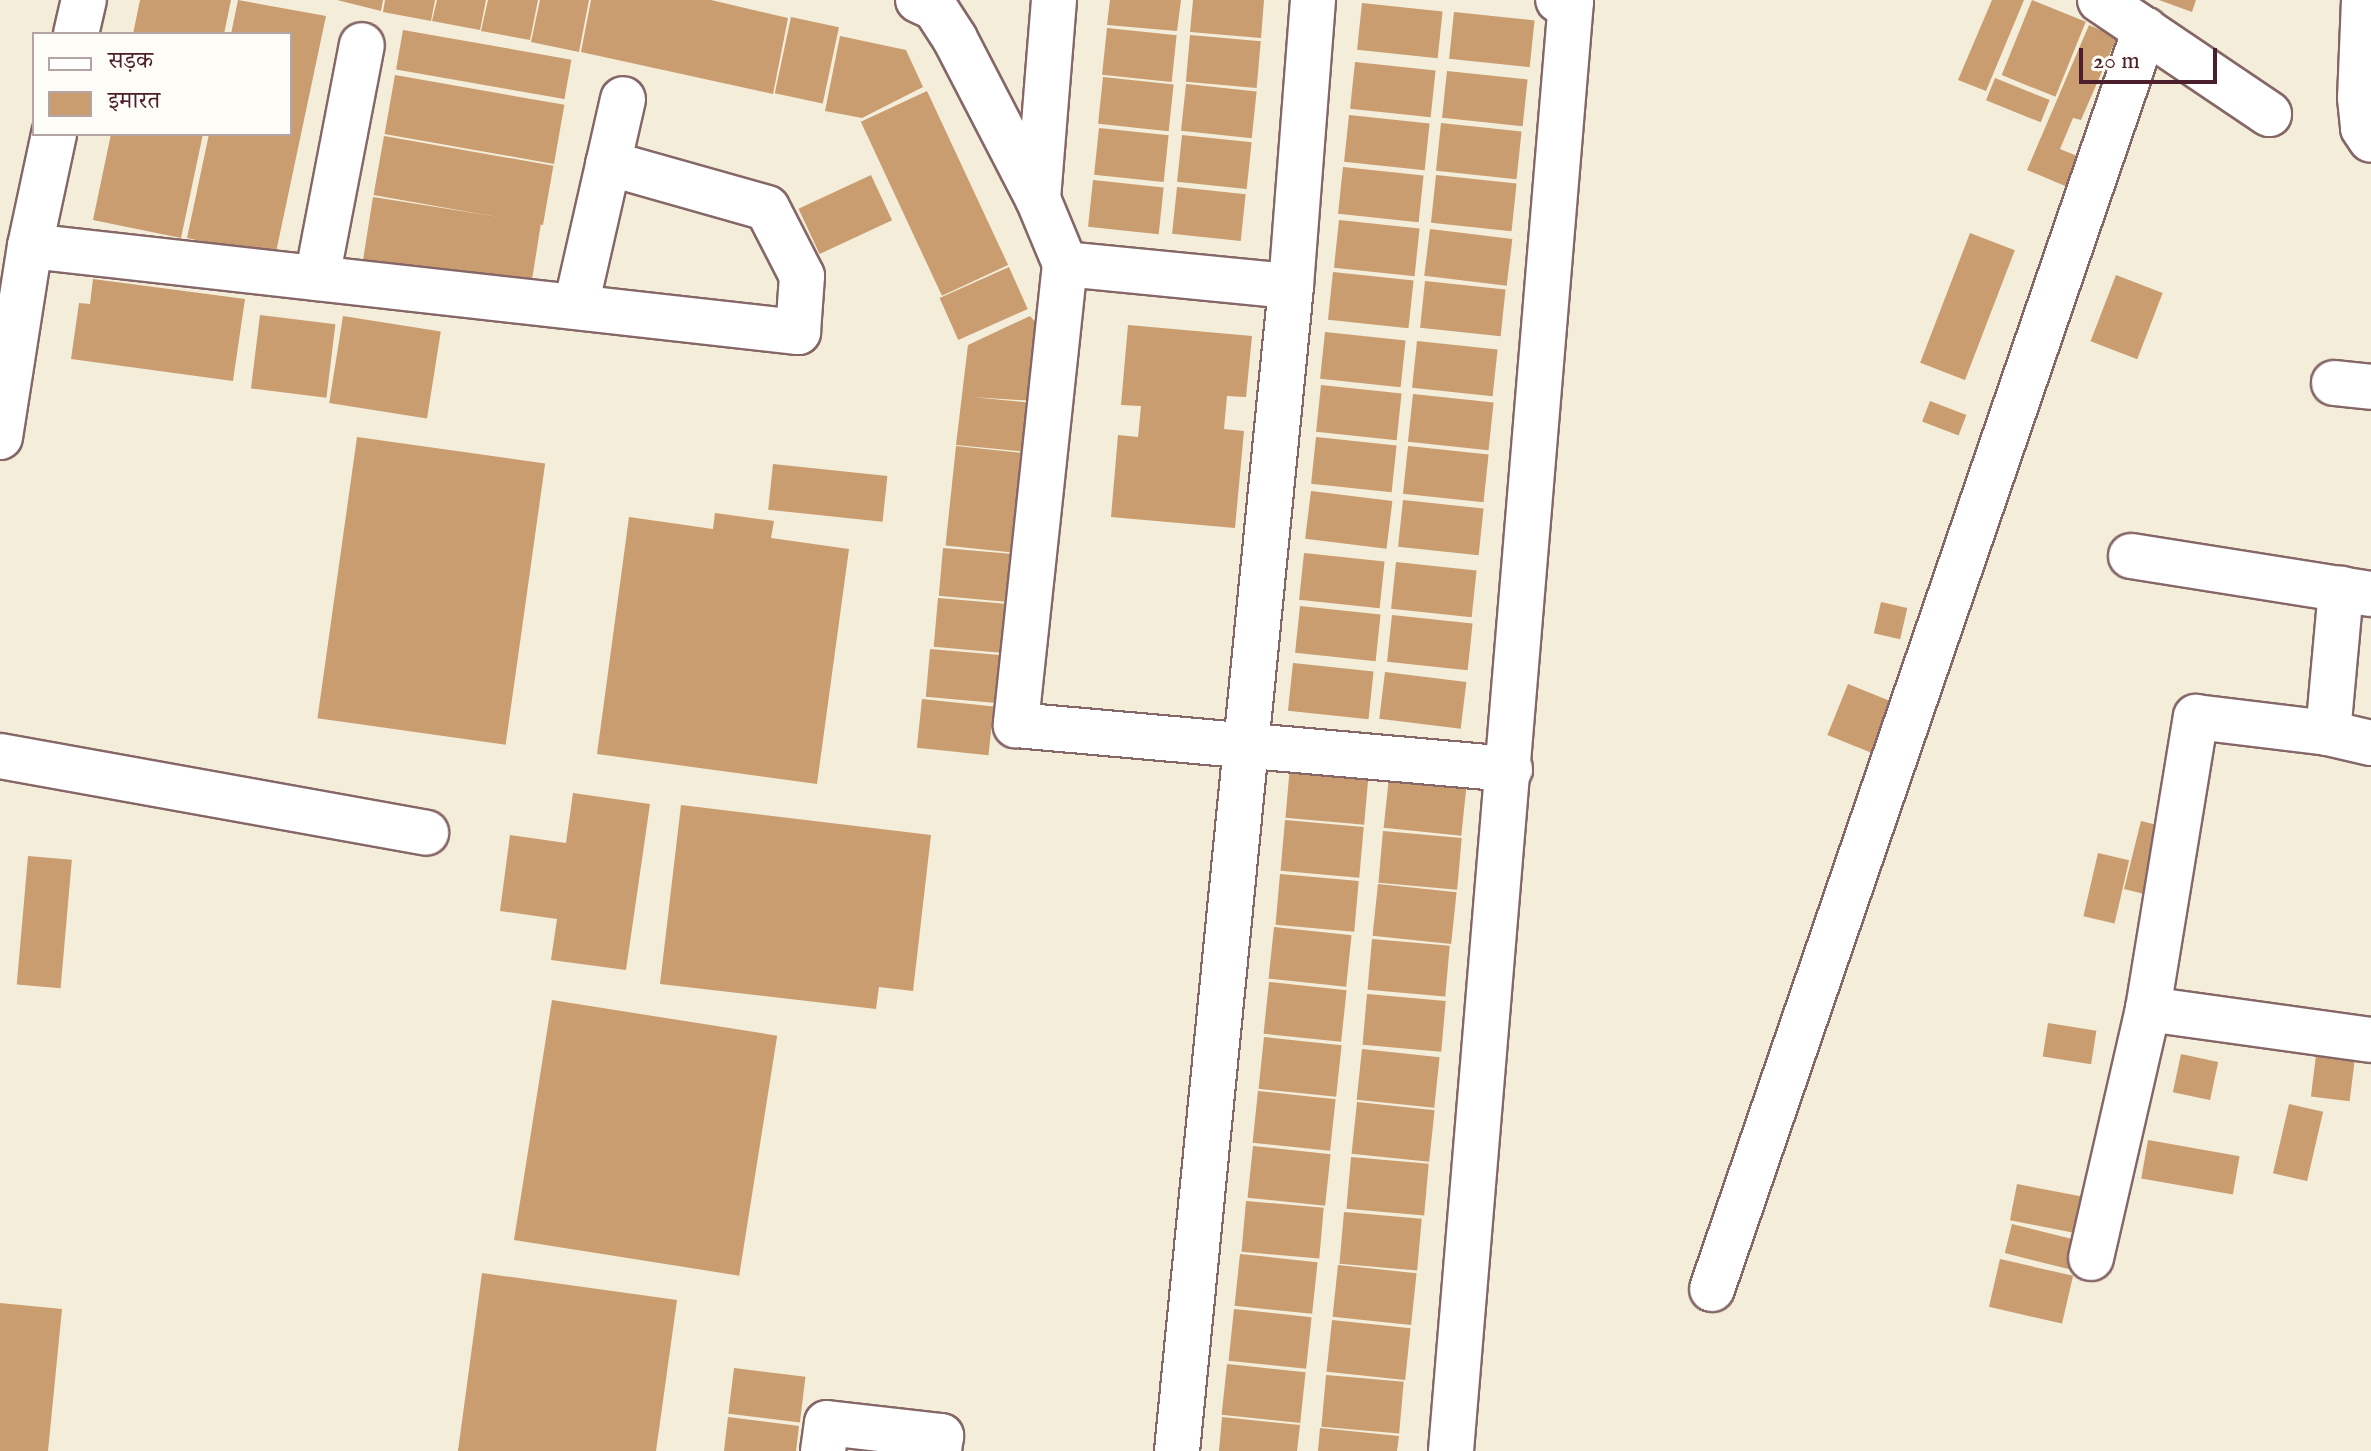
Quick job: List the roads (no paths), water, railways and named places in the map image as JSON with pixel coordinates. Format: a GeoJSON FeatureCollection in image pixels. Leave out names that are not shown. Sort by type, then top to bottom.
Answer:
{"type":"FeatureCollection","features":[{"type":"Feature","properties":{"kind":"street"},"geometry":{"type":"LineString","coordinates":[[76,32],[84,0]]}},
{"type":"Feature","properties":{"kind":"street"},"geometry":{"type":"LineString","coordinates":[[918,0],[935,8],[955,39],[1038,199],[1065,264],[1016,725],[1510,769]]}},
{"type":"Feature","properties":{"kind":"street"},"geometry":{"type":"LineString","coordinates":[[1038,199],[1054,0]]}},
{"type":"Feature","properties":{"kind":"street"},"geometry":{"type":"LineString","coordinates":[[1177,1451],[1291,286],[1313,0]]}},
{"type":"Feature","properties":{"kind":"street"},"geometry":{"type":"LineString","coordinates":[[1451,1451],[1510,769],[1571,2],[1558,0]]}},
{"type":"Feature","properties":{"kind":"street"},"geometry":{"type":"LineString","coordinates":[[2364,0],[2360,98],[2363,128],[2371,140]]}},
{"type":"Feature","properties":{"kind":"street"},"geometry":{"type":"LineString","coordinates":[[1712,1289],[2120,10],[2269,114]]}},
{"type":"Feature","properties":{"kind":"street"},"geometry":{"type":"LineString","coordinates":[[317,278],[362,45]]}},
{"type":"Feature","properties":{"kind":"street"},"geometry":{"type":"LineString","coordinates":[[576,306],[623,99]]}},
{"type":"Feature","properties":{"kind":"street"},"geometry":{"type":"LineString","coordinates":[[0,437],[30,246],[54,136]]}},
{"type":"Feature","properties":{"kind":"street"},"geometry":{"type":"LineString","coordinates":[[30,246],[798,332],[802,276],[767,208],[608,163]]}},
{"type":"Feature","properties":{"kind":"street"},"geometry":{"type":"LineString","coordinates":[[1065,264],[1291,286]]}},
{"type":"Feature","properties":{"kind":"street"},"geometry":{"type":"LineString","coordinates":[[2131,556],[2356,591],[2328,733]]}},
{"type":"Feature","properties":{"kind":"street"},"geometry":{"type":"LineString","coordinates":[[2091,1258],[2148,1009],[2196,717],[2328,733],[2371,743]]}},
{"type":"Feature","properties":{"kind":"street"},"geometry":{"type":"LineString","coordinates":[[0,756],[426,833]]}},
{"type":"Feature","properties":{"kind":"street"},"geometry":{"type":"LineString","coordinates":[[2148,1009],[2371,1040]]}},
{"type":"Feature","properties":{"kind":"street"},"geometry":{"type":"LineString","coordinates":[[823,1451],[827,1423],[941,1436],[939,1451]]}}]}
